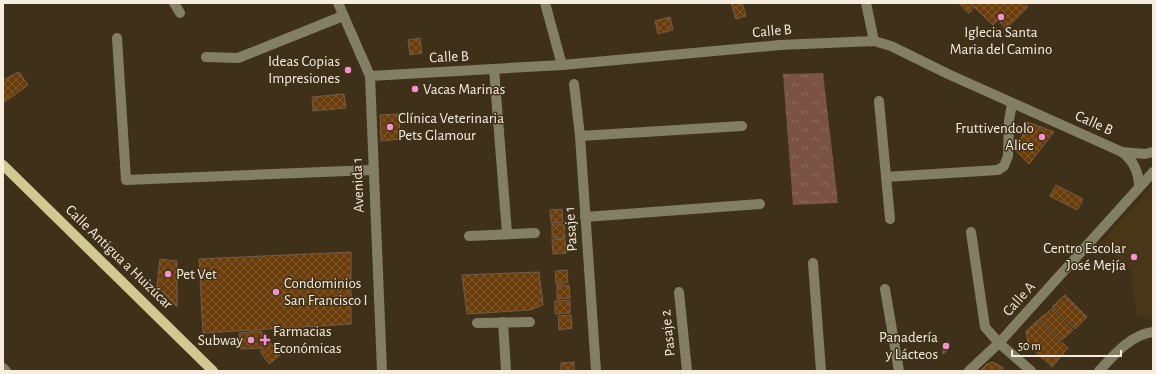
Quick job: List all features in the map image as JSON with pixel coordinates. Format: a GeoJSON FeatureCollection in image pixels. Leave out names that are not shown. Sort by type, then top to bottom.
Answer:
{"type":"FeatureCollection","features":[{"type":"Feature","properties":{"kind":"main road","name":"Calle Antigua a Huizúcar"},"geometry":{"type":"LineString","coordinates":[[3,165],[213,371]]}},
{"type":"Feature","properties":{"kind":"street"},"geometry":{"type":"LineString","coordinates":[[174,3],[180,13]]}},
{"type":"Feature","properties":{"kind":"street","name":"Avenida 1"},"geometry":{"type":"LineString","coordinates":[[338,3],[370,76],[372,170],[382,371]]}},
{"type":"Feature","properties":{"kind":"street"},"geometry":{"type":"LineString","coordinates":[[545,3],[562,65]]}},
{"type":"Feature","properties":{"kind":"street"},"geometry":{"type":"LineString","coordinates":[[866,3],[874,41]]}},
{"type":"Feature","properties":{"kind":"street"},"geometry":{"type":"LineString","coordinates":[[206,57],[238,58],[343,16]]}},
{"type":"Feature","properties":{"kind":"street"},"geometry":{"type":"LineString","coordinates":[[117,38],[126,180],[372,170]]}},
{"type":"Feature","properties":{"kind":"street","name":"Calle B"},"geometry":{"type":"LineString","coordinates":[[370,76],[562,65],[780,45],[874,41],[891,46],[1012,103],[1122,152],[1145,154],[1153,152]]}},
{"type":"Feature","properties":{"kind":"street"},"geometry":{"type":"LineString","coordinates":[[494,69],[507,234]]}},
{"type":"Feature","properties":{"kind":"street","name":"Pasaje 1"},"geometry":{"type":"LineString","coordinates":[[574,84],[580,136],[596,371]]}},
{"type":"Feature","properties":{"kind":"street"},"geometry":{"type":"LineString","coordinates":[[879,101],[890,219]]}},
{"type":"Feature","properties":{"kind":"street"},"geometry":{"type":"LineString","coordinates":[[886,177],[998,170],[1004,166],[1008,156],[1009,121],[1012,103]]}},
{"type":"Feature","properties":{"kind":"street"},"geometry":{"type":"LineString","coordinates":[[580,136],[742,126]]}},
{"type":"Feature","properties":{"kind":"street"},"geometry":{"type":"LineString","coordinates":[[1122,152],[1134,163],[1137,171],[1139,187]]}},
{"type":"Feature","properties":{"kind":"street","name":"Calle A"},"geometry":{"type":"LineString","coordinates":[[968,371],[999,343],[1153,172]]}},
{"type":"Feature","properties":{"kind":"street"},"geometry":{"type":"LineString","coordinates":[[585,217],[760,204]]}},
{"type":"Feature","properties":{"kind":"street"},"geometry":{"type":"LineString","coordinates":[[971,232],[985,327],[999,343],[1031,371]]}},
{"type":"Feature","properties":{"kind":"street"},"geometry":{"type":"LineString","coordinates":[[469,236],[535,233]]}},
{"type":"Feature","properties":{"kind":"street"},"geometry":{"type":"LineString","coordinates":[[813,263],[821,371]]}},
{"type":"Feature","properties":{"kind":"street"},"geometry":{"type":"LineString","coordinates":[[885,288],[899,371]]}},
{"type":"Feature","properties":{"kind":"street","name":"Pasaje 2"},"geometry":{"type":"LineString","coordinates":[[679,292],[687,371]]}},
{"type":"Feature","properties":{"kind":"street"},"geometry":{"type":"LineString","coordinates":[[503,322],[506,371]]}},
{"type":"Feature","properties":{"kind":"street"},"geometry":{"type":"LineString","coordinates":[[477,323],[530,322]]}},
{"type":"Feature","properties":{"kind":"street"},"geometry":{"type":"LineString","coordinates":[[1099,371],[1132,340],[1141,335],[1153,332]]}},
{"type":"Feature","properties":{"kind":"street"},"geometry":{"type":"LineString","coordinates":[[3,368],[6,371]]}},
{"type":"Feature","properties":{"kind":"shaded area","name":"Centro Escolar José Mejía"},"geometry":{"type":"Polygon","coordinates":[[[1153,186],[1153,320],[1137,317],[1130,269],[1099,245],[1153,186]]]}},
{"type":"Feature","properties":{"kind":"green space"},"geometry":{"type":"Polygon","coordinates":[[[823,73],[838,203],[793,205],[783,74],[823,73]]]}},
{"type":"Feature","properties":{"kind":"building"},"geometry":{"type":"Polygon","coordinates":[[[731,3],[742,3],[746,16],[736,19],[731,3]]]}},
{"type":"Feature","properties":{"kind":"building","name":"Iglecia Santa Maria del Camino"},"geometry":{"type":"Polygon","coordinates":[[[958,3],[1024,3],[1028,7],[1006,29],[998,20],[993,25],[974,7],[969,13],[958,3]]]}},
{"type":"Feature","properties":{"kind":"building"},"geometry":{"type":"Polygon","coordinates":[[[670,17],[673,30],[658,34],[655,21],[670,17]]]}},
{"type":"Feature","properties":{"kind":"building"},"geometry":{"type":"Polygon","coordinates":[[[420,38],[422,53],[410,55],[408,40],[420,38]]]}},
{"type":"Feature","properties":{"kind":"building"},"geometry":{"type":"Polygon","coordinates":[[[19,72],[28,85],[3,103],[3,80],[19,72]]]}},
{"type":"Feature","properties":{"kind":"building"},"geometry":{"type":"Polygon","coordinates":[[[344,94],[346,108],[313,111],[312,97],[344,94]]]}},
{"type":"Feature","properties":{"kind":"building","name":"Clínica Veterinaria Pets Glamour"},"geometry":{"type":"Polygon","coordinates":[[[399,114],[400,139],[381,141],[380,115],[399,114]]]}},
{"type":"Feature","properties":{"kind":"building"},"geometry":{"type":"Polygon","coordinates":[[[1028,122],[1054,132],[1029,164],[1016,151],[1028,122]]]}},
{"type":"Feature","properties":{"kind":"building"},"geometry":{"type":"Polygon","coordinates":[[[1056,185],[1083,199],[1077,210],[1050,196],[1056,185]]]}},
{"type":"Feature","properties":{"kind":"building"},"geometry":{"type":"Polygon","coordinates":[[[562,209],[563,222],[551,223],[550,210],[562,209]]]}},
{"type":"Feature","properties":{"kind":"building"},"geometry":{"type":"Polygon","coordinates":[[[552,224],[564,224],[565,238],[552,238],[552,224]]]}},
{"type":"Feature","properties":{"kind":"building"},"geometry":{"type":"Polygon","coordinates":[[[565,239],[566,253],[553,254],[552,240],[565,239]]]}},
{"type":"Feature","properties":{"kind":"building","name":"Condominios San Francisco I"},"geometry":{"type":"Polygon","coordinates":[[[351,252],[351,324],[203,333],[199,259],[351,252]]]}},
{"type":"Feature","properties":{"kind":"building","name":"Pet Vet"},"geometry":{"type":"Polygon","coordinates":[[[160,259],[177,261],[177,307],[157,286],[160,259]]]}},
{"type":"Feature","properties":{"kind":"building"},"geometry":{"type":"Polygon","coordinates":[[[567,270],[568,282],[556,284],[555,271],[567,270]]]}},
{"type":"Feature","properties":{"kind":"building"},"geometry":{"type":"Polygon","coordinates":[[[539,272],[543,305],[530,310],[467,314],[462,275],[539,272]]]}},
{"type":"Feature","properties":{"kind":"building"},"geometry":{"type":"Polygon","coordinates":[[[557,285],[569,285],[570,298],[557,299],[557,285]]]}},
{"type":"Feature","properties":{"kind":"building"},"geometry":{"type":"Polygon","coordinates":[[[1065,295],[1087,317],[1075,329],[1052,307],[1065,295]]]}},
{"type":"Feature","properties":{"kind":"building"},"geometry":{"type":"Polygon","coordinates":[[[570,300],[570,313],[555,314],[555,301],[570,300]]]}},
{"type":"Feature","properties":{"kind":"building"},"geometry":{"type":"Polygon","coordinates":[[[1052,309],[1073,330],[1062,340],[1039,319],[1052,309]]]}},
{"type":"Feature","properties":{"kind":"building"},"geometry":{"type":"Polygon","coordinates":[[[571,315],[572,328],[559,330],[558,316],[571,315]]]}},
{"type":"Feature","properties":{"kind":"building"},"geometry":{"type":"Polygon","coordinates":[[[1038,320],[1068,348],[1052,367],[1028,345],[1026,331],[1038,320]]]}},
{"type":"Feature","properties":{"kind":"building","name":"Subway"},"geometry":{"type":"Polygon","coordinates":[[[261,331],[263,348],[241,349],[239,333],[261,331]]]}},
{"type":"Feature","properties":{"kind":"building","name":"Farmacias Económicas"},"geometry":{"type":"Polygon","coordinates":[[[261,331],[280,355],[269,364],[260,351],[263,348],[261,331]]]}},
{"type":"Feature","properties":{"kind":"building","name":"Panadería y Lácteos"},"geometry":{"type":"Polygon","coordinates":[[[949,342],[949,349],[943,354],[943,343],[949,342]]]}},
{"type":"Feature","properties":{"kind":"building"},"geometry":{"type":"Polygon","coordinates":[[[574,362],[574,371],[561,371],[561,363],[574,362]]]}},
{"type":"Feature","properties":{"kind":"building"},"geometry":{"type":"Polygon","coordinates":[[[993,362],[1004,368],[1000,371],[980,371],[987,364],[993,362]]]}},
{"type":"Feature","properties":{"kind":"place","name":"Iglecia Santa Maria del Camino"},"geometry":{"type":"Point","coordinates":[1001,17]}},
{"type":"Feature","properties":{"kind":"place","name":"Ideas Copias Impresiones"},"geometry":{"type":"Point","coordinates":[348,70]}},
{"type":"Feature","properties":{"kind":"place","name":"Vacas Marinas"},"geometry":{"type":"Point","coordinates":[415,89]}},
{"type":"Feature","properties":{"kind":"place","name":"Clínica Veterinaria Pets Glamour"},"geometry":{"type":"Point","coordinates":[390,127]}},
{"type":"Feature","properties":{"kind":"place","name":"Fruttivendolo Alice"},"geometry":{"type":"Point","coordinates":[1042,137]}},
{"type":"Feature","properties":{"kind":"place","name":"Centro Escolar José Mejía"},"geometry":{"type":"Point","coordinates":[1134,257]}},
{"type":"Feature","properties":{"kind":"place","name":"Pet Vet"},"geometry":{"type":"Point","coordinates":[168,274]}},
{"type":"Feature","properties":{"kind":"place","name":"Condominios San Francisco I"},"geometry":{"type":"Point","coordinates":[276,292]}},
{"type":"Feature","properties":{"kind":"place","name":"Subway"},"geometry":{"type":"Point","coordinates":[251,340]}},
{"type":"Feature","properties":{"kind":"place","name":"Farmacias Económicas"},"geometry":{"type":"Point","coordinates":[265,340]}},
{"type":"Feature","properties":{"kind":"place","name":"Panadería y Lácteos"},"geometry":{"type":"Point","coordinates":[946,346]}}]}
